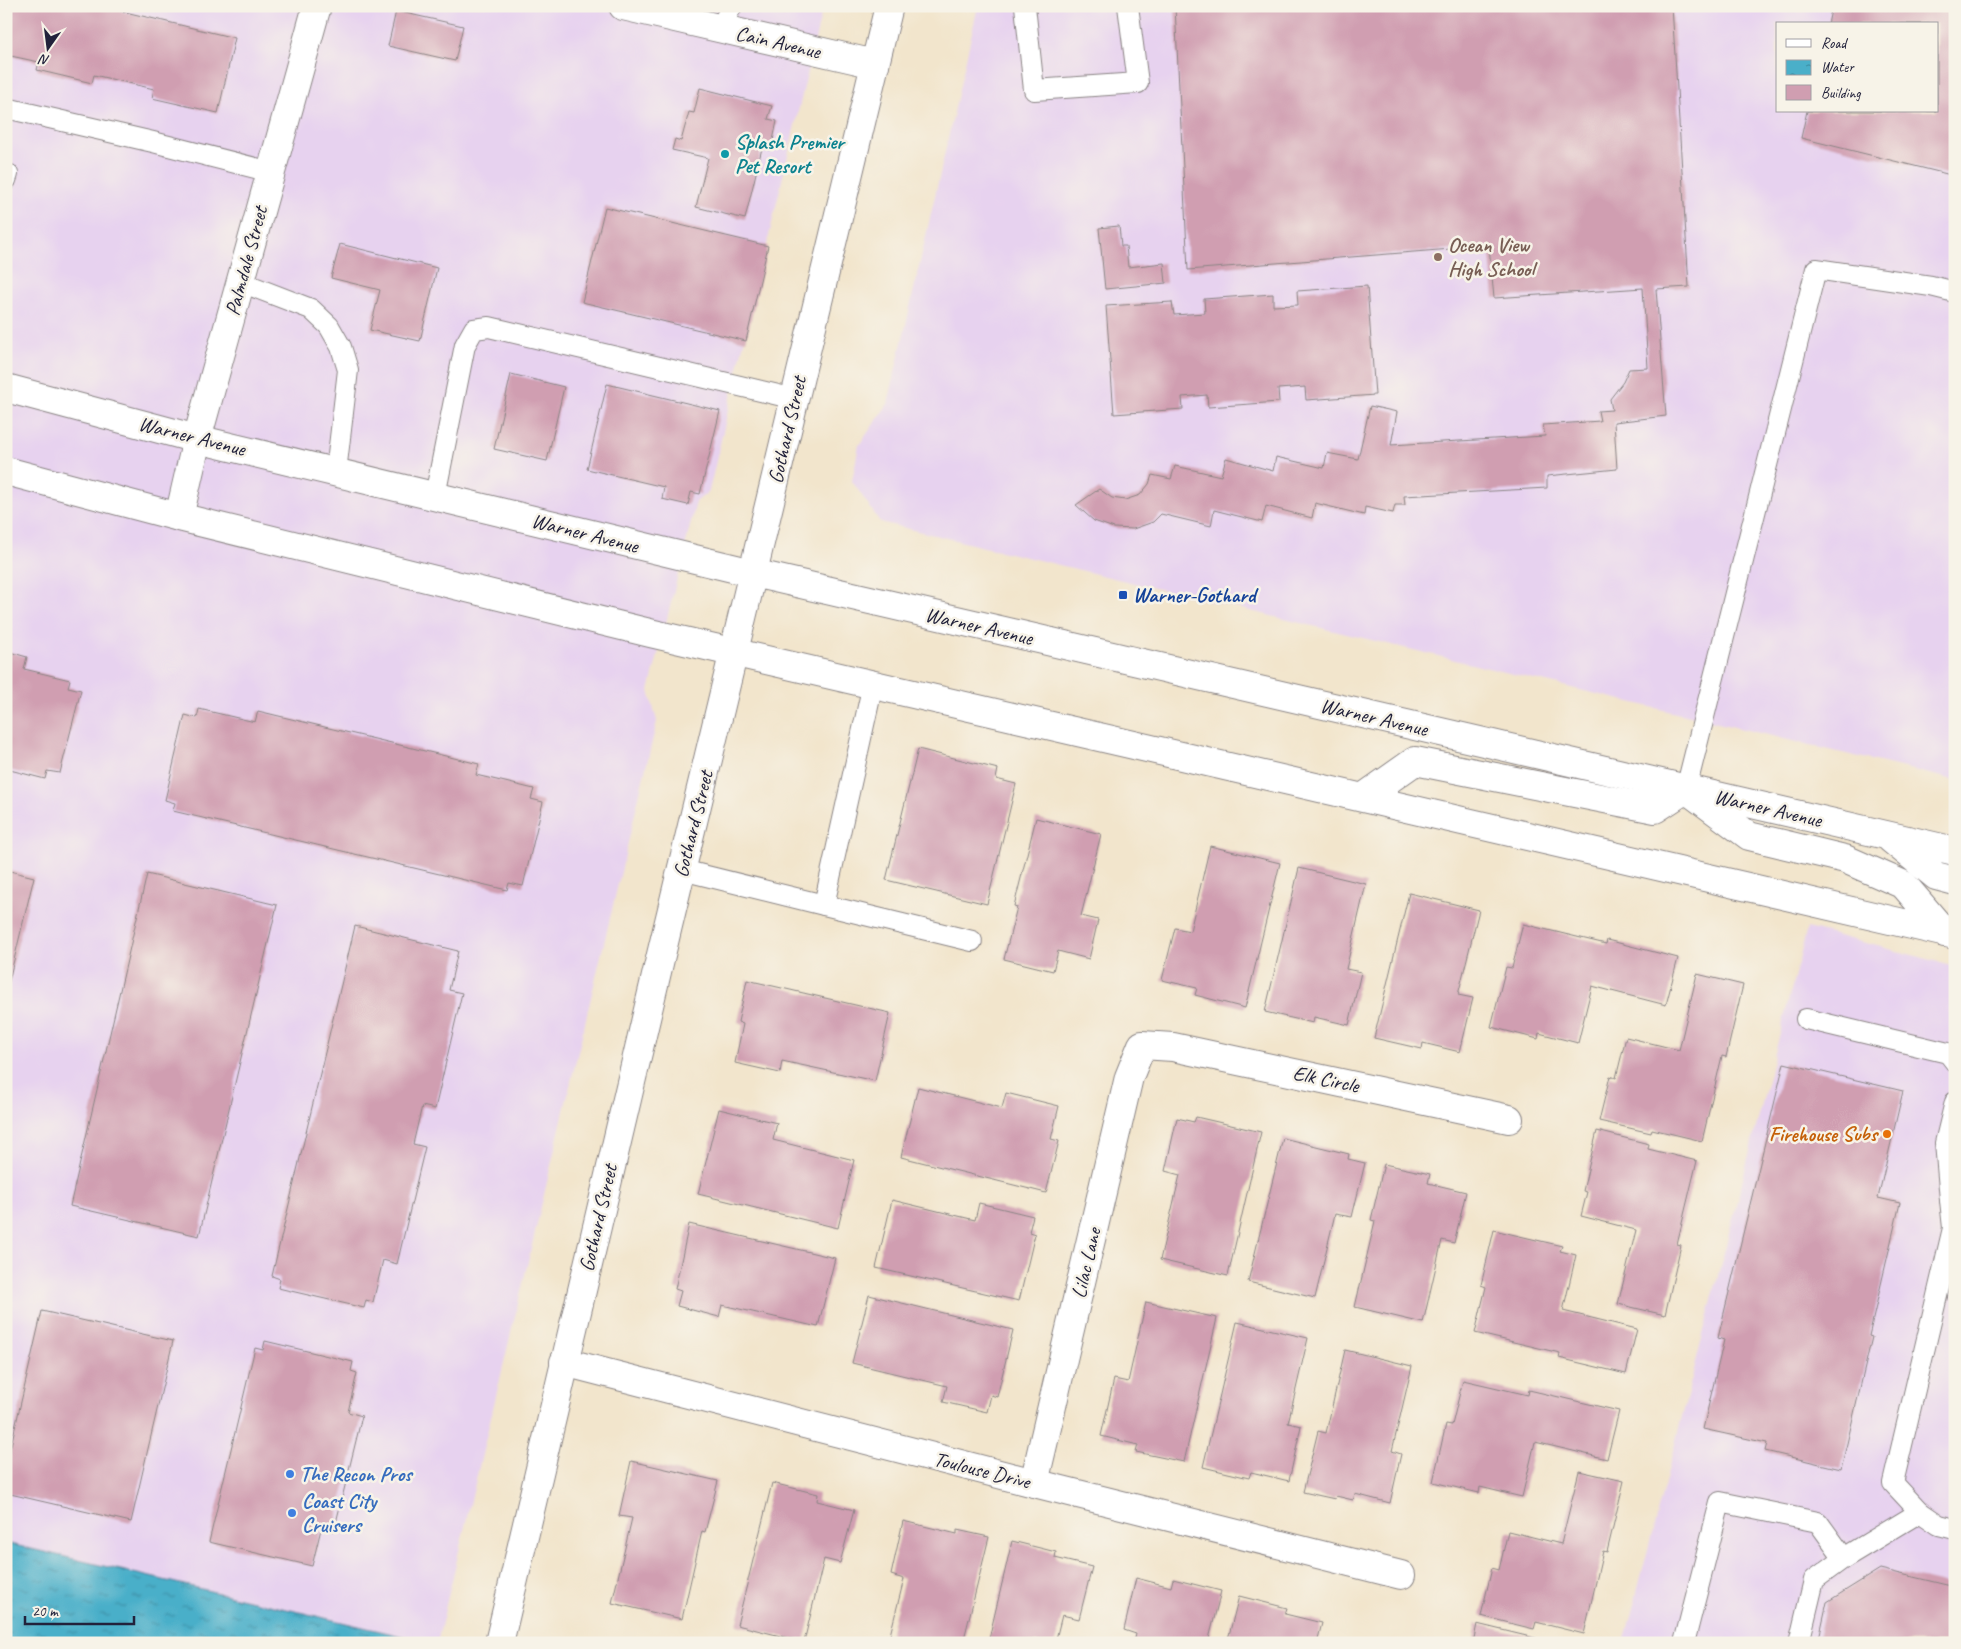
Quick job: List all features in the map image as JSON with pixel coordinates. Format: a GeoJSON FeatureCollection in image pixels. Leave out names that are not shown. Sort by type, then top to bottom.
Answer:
{"type":"FeatureCollection","features":[{"type":"Feature","properties":{"kind":"main road","name":"Palmdale Street"},"geometry":{"type":"LineString","coordinates":[[178,517],[240,282],[317,6]]}},
{"type":"Feature","properties":{"kind":"main road","name":"Cain Avenue"},"geometry":{"type":"LineString","coordinates":[[623,6],[726,17],[875,64]]}},
{"type":"Feature","properties":{"kind":"main road","name":"Gothard Street"},"geometry":{"type":"LineString","coordinates":[[499,1643],[733,652],[889,6]]}},
{"type":"Feature","properties":{"kind":"main road","name":"Warner Avenue"},"geometry":{"type":"LineString","coordinates":[[6,388],[198,439],[753,573],[1955,852]]}},
{"type":"Feature","properties":{"kind":"main road"},"geometry":{"type":"LineString","coordinates":[[6,394],[41,397]]}},
{"type":"Feature","properties":{"kind":"main road"},"geometry":{"type":"LineString","coordinates":[[6,471],[178,517],[733,652],[1950,934]]}},
{"type":"Feature","properties":{"kind":"main road"},"geometry":{"type":"LineString","coordinates":[[1364,797],[1415,761],[1655,809],[1686,790],[1749,836],[1845,859],[1904,885],[1950,934]]}},
{"type":"Feature","properties":{"kind":"main road"},"geometry":{"type":"LineString","coordinates":[[1886,836],[1936,876],[1955,881]]}},
{"type":"Feature","properties":{"kind":"main road","name":"Elk Circle"},"geometry":{"type":"LineString","coordinates":[[1142,1045],[1173,1047],[1509,1119]]}},
{"type":"Feature","properties":{"kind":"main road","name":"Lilac Lane"},"geometry":{"type":"LineString","coordinates":[[1034,1483],[1129,1076],[1142,1045]]}},
{"type":"Feature","properties":{"kind":"main road","name":"Toulouse Drive"},"geometry":{"type":"LineString","coordinates":[[564,1362],[1401,1575]]}},
{"type":"Feature","properties":{"kind":"lane"},"geometry":{"type":"LineString","coordinates":[[1025,6],[1034,90],[1138,83],[1128,6]]}},
{"type":"Feature","properties":{"kind":"lane"},"geometry":{"type":"LineString","coordinates":[[6,108],[153,142],[270,172]]}},
{"type":"Feature","properties":{"kind":"lane"},"geometry":{"type":"LineString","coordinates":[[1686,790],[1816,269],[1931,286],[1955,292]]}},
{"type":"Feature","properties":{"kind":"lane"},"geometry":{"type":"LineString","coordinates":[[240,282],[312,309],[329,326],[341,346],[348,370],[336,472]]}},
{"type":"Feature","properties":{"kind":"lane"},"geometry":{"type":"LineString","coordinates":[[435,496],[465,345],[474,329],[489,327],[795,399]]}},
{"type":"Feature","properties":{"kind":"lane"},"geometry":{"type":"LineString","coordinates":[[824,905],[874,684]]}},
{"type":"Feature","properties":{"kind":"lane"},"geometry":{"type":"LineString","coordinates":[[682,870],[972,941]]}},
{"type":"Feature","properties":{"kind":"lane"},"geometry":{"type":"LineString","coordinates":[[1806,1019],[1948,1053],[1955,1062]]}},
{"type":"Feature","properties":{"kind":"lane"},"geometry":{"type":"LineString","coordinates":[[1955,1102],[1944,1142],[1953,1200],[1953,1228],[1893,1483],[1920,1512],[1939,1525],[1955,1529]]}},
{"type":"Feature","properties":{"kind":"lane"},"geometry":{"type":"LineString","coordinates":[[1684,1643],[1720,1502],[1818,1522],[1844,1558]]}},
{"type":"Feature","properties":{"kind":"lane"},"geometry":{"type":"LineString","coordinates":[[1799,1643],[1814,1580],[1844,1558],[1920,1512]]}},
{"type":"Feature","properties":{"kind":"shaded area"},"geometry":{"type":"Polygon","coordinates":[[[6,6],[823,6],[709,491],[696,502],[649,691],[657,721],[437,1643],[6,1643],[6,6]]]}},
{"type":"Feature","properties":{"kind":"shaded area","name":"Ocean View High School"},"geometry":{"type":"Polygon","coordinates":[[[978,6],[1955,6],[1955,780],[880,522],[852,481],[859,445],[888,404],[978,6]]]}},
{"type":"Feature","properties":{"kind":"shaded area"},"geometry":{"type":"Polygon","coordinates":[[[1807,928],[1955,966],[1955,1643],[1624,1643],[1807,928]]]}},
{"type":"Feature","properties":{"kind":"water"},"geometry":{"type":"Polygon","coordinates":[[[6,1543],[431,1643],[16,1643],[6,1640],[6,1543]]]}},
{"type":"Feature","properties":{"kind":"building"},"geometry":{"type":"Polygon","coordinates":[[[6,6],[122,6],[121,11],[235,38],[218,113],[152,98],[154,89],[94,75],[92,83],[37,70],[39,62],[6,55],[6,6]]]}},
{"type":"Feature","properties":{"kind":"building"},"geometry":{"type":"Polygon","coordinates":[[[1175,6],[1672,6],[1689,287],[1656,289],[1666,416],[1614,422],[1617,469],[1547,476],[1547,488],[1404,496],[1405,505],[1395,505],[1393,513],[1365,507],[1364,515],[1315,503],[1312,518],[1266,506],[1262,522],[1214,510],[1211,526],[1161,514],[1153,522],[1133,529],[1114,528],[1094,521],[1076,505],[1099,489],[1112,498],[1125,500],[1140,495],[1149,484],[1152,475],[1171,479],[1175,466],[1221,476],[1226,458],[1273,471],[1276,457],[1324,468],[1327,453],[1358,459],[1370,406],[1397,412],[1391,445],[1545,436],[1543,425],[1600,421],[1598,411],[1612,410],[1610,399],[1623,382],[1629,369],[1648,368],[1643,288],[1494,298],[1489,246],[1188,270],[1175,6]]]}},
{"type":"Feature","properties":{"kind":"building"},"geometry":{"type":"Polygon","coordinates":[[[1832,6],[1955,6],[1955,176],[1801,138],[1807,112],[1938,112],[1938,22],[1828,22],[1832,6]]]}},
{"type":"Feature","properties":{"kind":"building"},"geometry":{"type":"Polygon","coordinates":[[[396,11],[463,26],[455,61],[388,46],[396,11]]]}},
{"type":"Feature","properties":{"kind":"building","name":"Splash Premier Pet Resort"},"geometry":{"type":"Polygon","coordinates":[[[700,88],[772,106],[768,119],[777,121],[771,150],[762,148],[745,219],[696,207],[708,158],[672,150],[675,139],[681,141],[689,112],[694,113],[700,88]]]}},
{"type":"Feature","properties":{"kind":"building"},"geometry":{"type":"Polygon","coordinates":[[[605,207],[768,246],[746,341],[582,302],[605,207]]]}},
{"type":"Feature","properties":{"kind":"building"},"geometry":{"type":"Polygon","coordinates":[[[1119,226],[1121,246],[1126,246],[1128,267],[1164,263],[1166,283],[1105,289],[1099,228],[1119,226]]]}},
{"type":"Feature","properties":{"kind":"building"},"geometry":{"type":"Polygon","coordinates":[[[340,244],[437,268],[420,341],[370,330],[380,290],[331,278],[340,244]]]}},
{"type":"Feature","properties":{"kind":"building"},"geometry":{"type":"Polygon","coordinates":[[[1367,286],[1375,395],[1306,400],[1305,387],[1278,389],[1279,402],[1208,407],[1207,395],[1182,397],[1183,409],[1114,414],[1106,306],[1172,302],[1174,315],[1205,313],[1204,299],[1273,294],[1273,306],[1298,305],[1297,291],[1367,286]]]}},
{"type":"Feature","properties":{"kind":"building"},"geometry":{"type":"Polygon","coordinates":[[[511,374],[564,387],[547,461],[494,449],[511,374]]]}},
{"type":"Feature","properties":{"kind":"building"},"geometry":{"type":"Polygon","coordinates":[[[607,384],[720,411],[700,494],[691,492],[688,505],[662,499],[664,487],[587,469],[607,384]]]}},
{"type":"Feature","properties":{"kind":"building"},"geometry":{"type":"Polygon","coordinates":[[[6,651],[27,657],[24,669],[70,680],[68,687],[81,690],[60,773],[47,771],[45,779],[6,769],[6,651]]]}},
{"type":"Feature","properties":{"kind":"building"},"geometry":{"type":"Polygon","coordinates":[[[199,709],[255,722],[258,711],[479,764],[476,775],[534,789],[531,799],[543,802],[523,886],[509,883],[507,890],[173,811],[175,803],[165,800],[185,715],[197,718],[199,709]]]}},
{"type":"Feature","properties":{"kind":"building"},"geometry":{"type":"Polygon","coordinates":[[[918,749],[998,769],[996,779],[1016,784],[987,904],[886,880],[918,749]]]}},
{"type":"Feature","properties":{"kind":"building"},"geometry":{"type":"Polygon","coordinates":[[[1036,818],[1101,834],[1081,916],[1098,920],[1089,959],[1058,951],[1053,971],[1004,959],[1017,907],[1014,906],[1036,818]]]}},
{"type":"Feature","properties":{"kind":"building"},"geometry":{"type":"Polygon","coordinates":[[[1210,846],[1280,863],[1245,1008],[1195,995],[1197,988],[1162,980],[1175,928],[1190,931],[1210,846]]]}},
{"type":"Feature","properties":{"kind":"building"},"geometry":{"type":"Polygon","coordinates":[[[1299,868],[1366,884],[1346,969],[1361,972],[1349,1025],[1314,1017],[1313,1023],[1265,1012],[1299,868]]]}},
{"type":"Feature","properties":{"kind":"building"},"geometry":{"type":"Polygon","coordinates":[[[6,870],[34,877],[7,989],[6,989],[6,870]]]}},
{"type":"Feature","properties":{"kind":"building"},"geometry":{"type":"Polygon","coordinates":[[[147,874],[277,905],[199,1236],[70,1206],[147,874]]]}},
{"type":"Feature","properties":{"kind":"building"},"geometry":{"type":"Polygon","coordinates":[[[1409,893],[1479,910],[1458,995],[1473,998],[1460,1052],[1423,1043],[1422,1049],[1374,1038],[1409,893]]]}},
{"type":"Feature","properties":{"kind":"building"},"geometry":{"type":"Polygon","coordinates":[[[1523,924],[1606,944],[1607,940],[1678,958],[1666,1005],[1592,986],[1578,1043],[1539,1033],[1538,1039],[1491,1027],[1506,967],[1512,968],[1523,924]]]}},
{"type":"Feature","properties":{"kind":"building"},"geometry":{"type":"Polygon","coordinates":[[[355,926],[458,951],[449,990],[462,993],[435,1109],[422,1106],[413,1144],[425,1147],[397,1264],[383,1260],[373,1302],[366,1300],[364,1308],[278,1288],[280,1279],[272,1276],[355,926]]]}},
{"type":"Feature","properties":{"kind":"building"},"geometry":{"type":"Polygon","coordinates":[[[1697,974],[1743,985],[1726,1057],[1722,1056],[1702,1141],[1652,1129],[1651,1133],[1599,1121],[1610,1076],[1616,1078],[1626,1037],[1679,1050],[1697,974]]]}},
{"type":"Feature","properties":{"kind":"building"},"geometry":{"type":"Polygon","coordinates":[[[747,980],[890,1013],[875,1081],[782,1061],[780,1073],[735,1063],[743,1024],[738,1022],[747,980]]]}},
{"type":"Feature","properties":{"kind":"building"},"geometry":{"type":"Polygon","coordinates":[[[1784,1063],[1903,1091],[1878,1198],[1900,1203],[1869,1336],[1872,1337],[1841,1469],[1765,1451],[1767,1443],[1703,1429],[1724,1340],[1718,1338],[1784,1063]]]}},
{"type":"Feature","properties":{"kind":"building"},"geometry":{"type":"Polygon","coordinates":[[[918,1087],[1002,1108],[1006,1093],[1059,1106],[1051,1139],[1059,1141],[1046,1193],[901,1157],[918,1087]]]}},
{"type":"Feature","properties":{"kind":"building"},"geometry":{"type":"Polygon","coordinates":[[[719,1109],[777,1123],[773,1140],[854,1160],[838,1228],[698,1194],[719,1109]]]}},
{"type":"Feature","properties":{"kind":"building"},"geometry":{"type":"Polygon","coordinates":[[[1196,1117],[1261,1132],[1228,1276],[1160,1260],[1180,1175],[1165,1171],[1177,1118],[1194,1122],[1196,1117]]]}},
{"type":"Feature","properties":{"kind":"building"},"geometry":{"type":"Polygon","coordinates":[[[1597,1131],[1649,1144],[1648,1149],[1697,1161],[1677,1244],[1681,1245],[1665,1315],[1618,1304],[1636,1230],[1581,1216],[1587,1192],[1583,1191],[1597,1131]]]}},
{"type":"Feature","properties":{"kind":"building"},"geometry":{"type":"Polygon","coordinates":[[[1283,1138],[1349,1154],[1348,1159],[1365,1163],[1352,1217],[1335,1214],[1315,1298],[1248,1282],[1283,1138]]]}},
{"type":"Feature","properties":{"kind":"building"},"geometry":{"type":"Polygon","coordinates":[[[1384,1164],[1430,1174],[1428,1183],[1466,1192],[1454,1243],[1442,1240],[1423,1323],[1355,1307],[1375,1221],[1371,1220],[1384,1164]]]}},
{"type":"Feature","properties":{"kind":"building"},"geometry":{"type":"Polygon","coordinates":[[[892,1200],[975,1220],[979,1203],[1033,1216],[1029,1232],[1035,1234],[1019,1301],[876,1268],[892,1200]]]}},
{"type":"Feature","properties":{"kind":"building"},"geometry":{"type":"Polygon","coordinates":[[[689,1224],[835,1258],[818,1327],[722,1305],[719,1317],[677,1306],[681,1291],[675,1289],[689,1224]]]}},
{"type":"Feature","properties":{"kind":"building"},"geometry":{"type":"Polygon","coordinates":[[[1494,1230],[1562,1246],[1560,1251],[1576,1255],[1563,1311],[1637,1329],[1626,1374],[1559,1358],[1560,1353],[1475,1333],[1486,1287],[1481,1285],[1494,1230]]]}},
{"type":"Feature","properties":{"kind":"building"},"geometry":{"type":"Polygon","coordinates":[[[869,1295],[1013,1330],[997,1397],[991,1395],[987,1412],[943,1402],[947,1386],[852,1363],[869,1295]]]}},
{"type":"Feature","properties":{"kind":"building"},"geometry":{"type":"Polygon","coordinates":[[[1146,1302],[1217,1318],[1184,1462],[1136,1452],[1138,1445],[1101,1436],[1114,1379],[1128,1382],[1146,1302]]]}},
{"type":"Feature","properties":{"kind":"building"},"geometry":{"type":"Polygon","coordinates":[[[42,1311],[173,1341],[131,1522],[6,1493],[6,1467],[42,1311]]]}},
{"type":"Feature","properties":{"kind":"building"},"geometry":{"type":"Polygon","coordinates":[[[1237,1322],[1308,1338],[1288,1423],[1301,1426],[1289,1481],[1251,1472],[1249,1478],[1203,1467],[1237,1322]]]}},
{"type":"Feature","properties":{"kind":"building"},"geometry":{"type":"Polygon","coordinates":[[[265,1341],[353,1362],[351,1371],[357,1373],[348,1412],[362,1416],[334,1531],[321,1529],[312,1566],[209,1542],[255,1348],[263,1350],[265,1341]]]}},
{"type":"Feature","properties":{"kind":"building"},"geometry":{"type":"Polygon","coordinates":[[[1345,1350],[1412,1366],[1392,1451],[1401,1454],[1390,1503],[1355,1494],[1353,1500],[1336,1496],[1335,1499],[1303,1492],[1318,1431],[1326,1433],[1345,1350]]]}},
{"type":"Feature","properties":{"kind":"building"},"geometry":{"type":"Polygon","coordinates":[[[1463,1380],[1528,1395],[1529,1390],[1619,1411],[1607,1459],[1535,1442],[1522,1497],[1480,1487],[1479,1493],[1433,1482],[1446,1424],[1452,1425],[1463,1380]]]}},
{"type":"Feature","properties":{"kind":"building"},"geometry":{"type":"Polygon","coordinates":[[[631,1461],[718,1481],[705,1532],[702,1531],[682,1619],[612,1603],[632,1518],[619,1516],[631,1461]]]}},
{"type":"Feature","properties":{"kind":"building"},"geometry":{"type":"Polygon","coordinates":[[[1579,1471],[1624,1481],[1607,1552],[1603,1551],[1584,1634],[1536,1622],[1534,1629],[1481,1616],[1492,1568],[1499,1570],[1508,1531],[1561,1544],[1579,1471]]]}},
{"type":"Feature","properties":{"kind":"building"},"geometry":{"type":"Polygon","coordinates":[[[772,1483],[818,1494],[817,1501],[854,1510],[840,1563],[824,1559],[804,1642],[737,1625],[772,1483]]]}},
{"type":"Feature","properties":{"kind":"building"},"geometry":{"type":"Polygon","coordinates":[[[903,1521],[957,1534],[957,1530],[989,1537],[963,1643],[888,1643],[904,1579],[891,1575],[903,1521]]]}},
{"type":"Feature","properties":{"kind":"building"},"geometry":{"type":"Polygon","coordinates":[[[1012,1541],[1056,1552],[1055,1558],[1092,1567],[1079,1619],[1062,1615],[1055,1643],[988,1643],[1012,1541]]]}},
{"type":"Feature","properties":{"kind":"building"},"geometry":{"type":"Polygon","coordinates":[[[1880,1569],[1955,1587],[1955,1643],[1818,1643],[1827,1602],[1880,1569]]]}},
{"type":"Feature","properties":{"kind":"building"},"geometry":{"type":"Polygon","coordinates":[[[1136,1578],[1171,1587],[1173,1579],[1221,1591],[1208,1643],[1134,1643],[1136,1634],[1124,1630],[1136,1578]]]}},
{"type":"Feature","properties":{"kind":"building"},"geometry":{"type":"Polygon","coordinates":[[[1239,1596],[1287,1608],[1285,1614],[1322,1623],[1317,1643],[1227,1643],[1239,1596]]]}},
{"type":"Feature","properties":{"kind":"building"},"geometry":{"type":"Polygon","coordinates":[[[1477,1624],[1539,1639],[1538,1643],[1473,1643],[1477,1624]]]}},
{"type":"Feature","properties":{"kind":"place","name":"Splash Premier Pet Resort"},"geometry":{"type":"Point","coordinates":[725,154]}},
{"type":"Feature","properties":{"kind":"place","name":"Ocean View High School"},"geometry":{"type":"Point","coordinates":[1438,257]}},
{"type":"Feature","properties":{"kind":"place","name":"Warner-Gothard"},"geometry":{"type":"Point","coordinates":[1123,595]}},
{"type":"Feature","properties":{"kind":"place","name":"Firehouse Subs"},"geometry":{"type":"Point","coordinates":[1887,1134]}},
{"type":"Feature","properties":{"kind":"place","name":"The Recon Pros"},"geometry":{"type":"Point","coordinates":[290,1474]}},
{"type":"Feature","properties":{"kind":"place","name":"Coast City Cruisers"},"geometry":{"type":"Point","coordinates":[292,1513]}}]}
